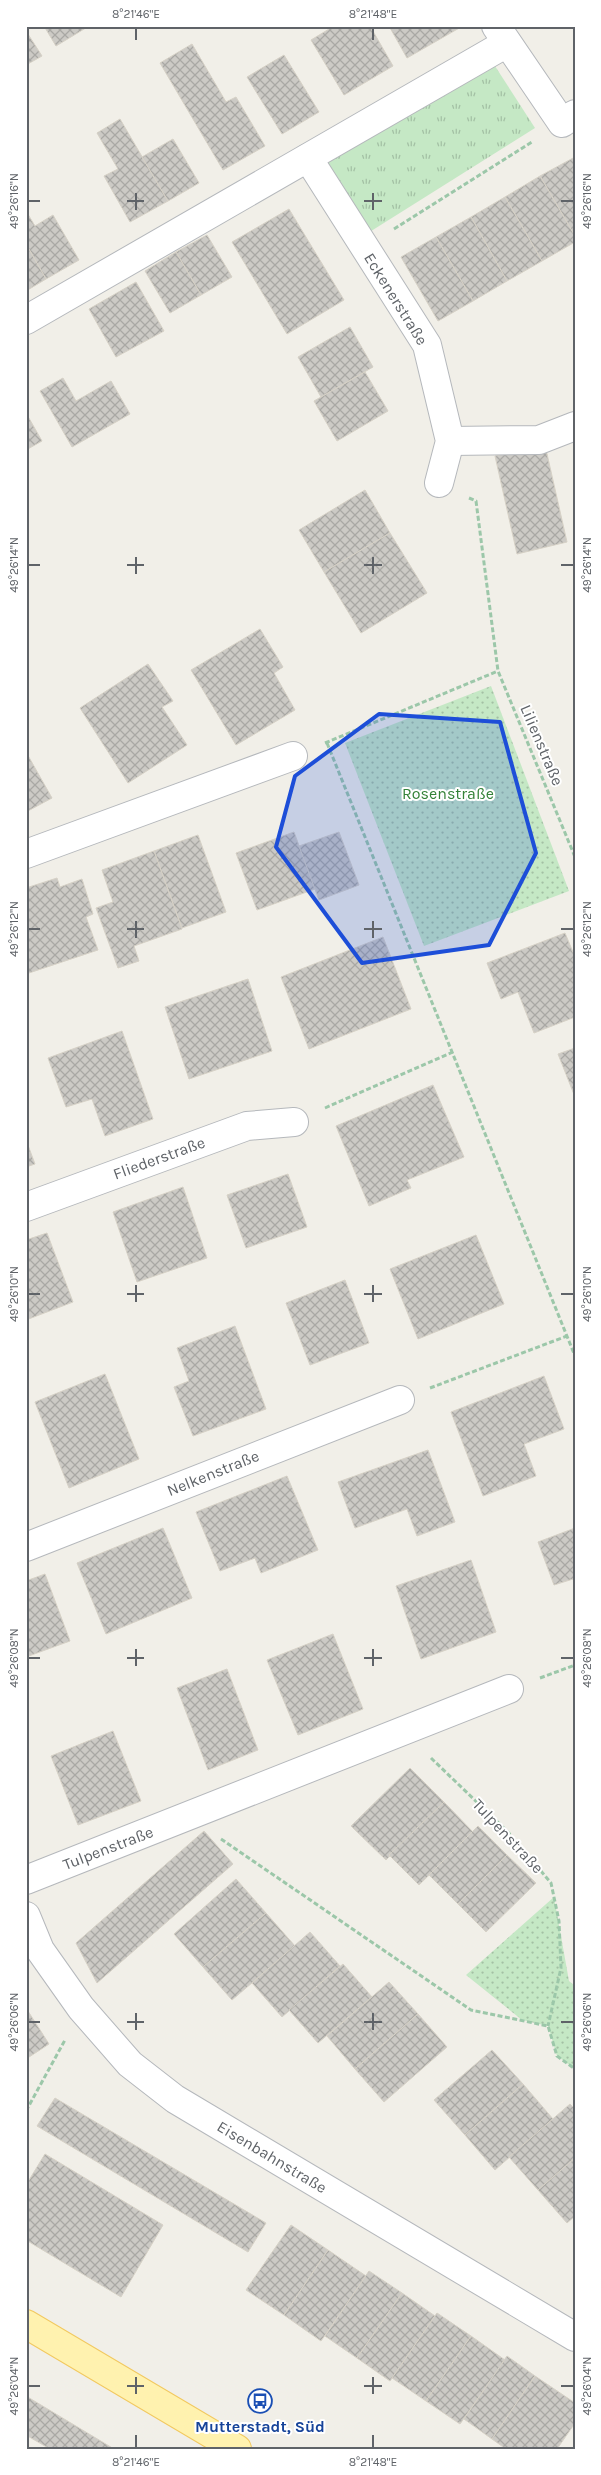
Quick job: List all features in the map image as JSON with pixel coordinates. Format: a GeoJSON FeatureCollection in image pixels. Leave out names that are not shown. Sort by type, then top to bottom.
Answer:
{"type":"FeatureCollection","features":[{"type":"Feature","properties":{"kind":"main road"},"geometry":{"type":"LineString","coordinates":[[26,2324],[238,2449]]}},
{"type":"Feature","properties":{"kind":"street"},"geometry":{"type":"LineString","coordinates":[[26,320],[308,158],[501,35],[569,118]]}},
{"type":"Feature","properties":{"kind":"street","name":"Eckenerstraße"},"geometry":{"type":"LineString","coordinates":[[308,158],[427,346],[450,441],[439,483]]}},
{"type":"Feature","properties":{"kind":"street"},"geometry":{"type":"LineString","coordinates":[[450,441],[538,440],[575,426]]}},
{"type":"Feature","properties":{"kind":"street"},"geometry":{"type":"LineString","coordinates":[[26,854],[293,756]]}},
{"type":"Feature","properties":{"kind":"street","name":"Fliederstraße"},"geometry":{"type":"LineString","coordinates":[[26,1207],[247,1126],[294,1122]]}},
{"type":"Feature","properties":{"kind":"street","name":"Nelkenstraße"},"geometry":{"type":"LineString","coordinates":[[26,1547],[400,1400]]}},
{"type":"Feature","properties":{"kind":"street","name":"Tulpenstraße"},"geometry":{"type":"LineString","coordinates":[[26,1880],[509,1689]]}},
{"type":"Feature","properties":{"kind":"street","name":"Eisenbahnstraße"},"geometry":{"type":"LineString","coordinates":[[26,1916],[40,1950],[81,2008],[130,2064],[175,2100],[575,2336]]}},
{"type":"Feature","properties":{"kind":"path"},"geometry":{"type":"LineString","coordinates":[[364,247],[569,118]]}},
{"type":"Feature","properties":{"kind":"path","name":"Lilienstraße"},"geometry":{"type":"LineString","coordinates":[[439,483],[476,501],[498,671],[575,857]]}},
{"type":"Feature","properties":{"kind":"path"},"geometry":{"type":"LineString","coordinates":[[293,756],[498,671]]}},
{"type":"Feature","properties":{"kind":"path"},"geometry":{"type":"LineString","coordinates":[[327,742],[575,1356]]}},
{"type":"Feature","properties":{"kind":"path"},"geometry":{"type":"LineString","coordinates":[[294,1122],[453,1052]]}},
{"type":"Feature","properties":{"kind":"path"},"geometry":{"type":"LineString","coordinates":[[400,1400],[567,1336]]}},
{"type":"Feature","properties":{"kind":"path","name":"Tulpenstraße"},"geometry":{"type":"LineString","coordinates":[[403,1731],[508,1832],[551,1883],[559,1921],[561,1968],[548,2026]]}},
{"type":"Feature","properties":{"kind":"path"},"geometry":{"type":"LineString","coordinates":[[189,1817],[471,2010],[548,2026],[557,2056],[575,2069]]}},
{"type":"Feature","properties":{"kind":"path"},"geometry":{"type":"LineString","coordinates":[[26,2111],[81,2008]]}},
{"type":"Feature","properties":{"kind":"highlighted area"},"geometry":{"type":"Polygon","coordinates":[[[379,714],[500,722],[536,853],[489,945],[362,963],[276,847],[295,776],[379,714]]]}},
{"type":"Feature","properties":{"kind":"green space"},"geometry":{"type":"Polygon","coordinates":[[[493,63],[535,128],[368,233],[321,161],[493,63]]]}},
{"type":"Feature","properties":{"kind":"green space","name":"Rosenstraße"},"geometry":{"type":"Polygon","coordinates":[[[491,686],[569,891],[424,946],[345,743],[491,686]]]}},
{"type":"Feature","properties":{"kind":"green space"},"geometry":{"type":"Polygon","coordinates":[[[554,1897],[569,1981],[575,1986],[575,2069],[557,2056],[548,2026],[522,2020],[466,1975],[554,1897]]]}},
{"type":"Feature","properties":{"kind":"building"},"geometry":{"type":"Polygon","coordinates":[[[44,26],[89,26],[56,46],[44,26]]]}},
{"type":"Feature","properties":{"kind":"building"},"geometry":{"type":"Polygon","coordinates":[[[334,26],[370,26],[393,66],[344,95],[311,40],[334,26]]]}},
{"type":"Feature","properties":{"kind":"building"},"geometry":{"type":"Polygon","coordinates":[[[389,26],[460,26],[461,27],[407,58],[389,26]]]}},
{"type":"Feature","properties":{"kind":"building"},"geometry":{"type":"Polygon","coordinates":[[[26,31],[42,56],[26,65],[26,31]]]}},
{"type":"Feature","properties":{"kind":"building"},"geometry":{"type":"Polygon","coordinates":[[[192,44],[226,102],[236,97],[265,146],[223,170],[160,63],[192,44]]]}},
{"type":"Feature","properties":{"kind":"building"},"geometry":{"type":"Polygon","coordinates":[[[284,55],[319,112],[282,134],[247,77],[284,55]]]}},
{"type":"Feature","properties":{"kind":"building"},"geometry":{"type":"Polygon","coordinates":[[[120,119],[168,201],[130,222],[104,176],[118,169],[97,133],[120,119]]]}},
{"type":"Feature","properties":{"kind":"building"},"geometry":{"type":"Polygon","coordinates":[[[173,139],[199,183],[168,201],[142,157],[173,139]]]}},
{"type":"Feature","properties":{"kind":"building"},"geometry":{"type":"Polygon","coordinates":[[[575,157],[575,236],[540,176],[575,157]]]}},
{"type":"Feature","properties":{"kind":"building"},"geometry":{"type":"Polygon","coordinates":[[[540,176],[575,236],[575,242],[542,261],[505,197],[540,176]]]}},
{"type":"Feature","properties":{"kind":"building"},"geometry":{"type":"Polygon","coordinates":[[[505,197],[542,261],[507,281],[471,217],[505,197]]]}},
{"type":"Feature","properties":{"kind":"building"},"geometry":{"type":"Polygon","coordinates":[[[289,209],[344,300],[287,334],[232,242],[289,209]]]}},
{"type":"Feature","properties":{"kind":"building"},"geometry":{"type":"Polygon","coordinates":[[[26,211],[35,226],[53,215],[79,260],[46,279],[26,244],[26,211]]]}},
{"type":"Feature","properties":{"kind":"building"},"geometry":{"type":"Polygon","coordinates":[[[471,217],[507,281],[473,301],[436,237],[471,217]]]}},
{"type":"Feature","properties":{"kind":"building"},"geometry":{"type":"Polygon","coordinates":[[[207,235],[232,277],[201,295],[176,252],[207,235]]]}},
{"type":"Feature","properties":{"kind":"building"},"geometry":{"type":"Polygon","coordinates":[[[436,237],[473,301],[438,321],[401,257],[436,237]]]}},
{"type":"Feature","properties":{"kind":"building"},"geometry":{"type":"Polygon","coordinates":[[[26,244],[46,279],[26,291],[26,244]]]}},
{"type":"Feature","properties":{"kind":"building"},"geometry":{"type":"Polygon","coordinates":[[[176,252],[201,295],[170,313],[145,271],[176,252]]]}},
{"type":"Feature","properties":{"kind":"building"},"geometry":{"type":"Polygon","coordinates":[[[136,282],[164,331],[116,357],[89,309],[136,282]]]}},
{"type":"Feature","properties":{"kind":"building"},"geometry":{"type":"Polygon","coordinates":[[[350,327],[373,367],[321,397],[298,357],[350,327]]]}},
{"type":"Feature","properties":{"kind":"building"},"geometry":{"type":"Polygon","coordinates":[[[365,372],[388,411],[337,441],[314,401],[365,372]]]}},
{"type":"Feature","properties":{"kind":"building"},"geometry":{"type":"Polygon","coordinates":[[[63,378],[76,401],[111,381],[130,414],[72,447],[40,391],[63,378]]]}},
{"type":"Feature","properties":{"kind":"building"},"geometry":{"type":"Polygon","coordinates":[[[26,413],[42,441],[26,450],[26,413]]]}},
{"type":"Feature","properties":{"kind":"building"},"geometry":{"type":"Polygon","coordinates":[[[545,445],[567,542],[517,554],[495,456],[545,445]]]}},
{"type":"Feature","properties":{"kind":"building"},"geometry":{"type":"Polygon","coordinates":[[[365,490],[390,533],[324,572],[299,530],[365,490]]]}},
{"type":"Feature","properties":{"kind":"building"},"geometry":{"type":"Polygon","coordinates":[[[390,533],[427,593],[361,633],[324,572],[390,533]]]}},
{"type":"Feature","properties":{"kind":"building"},"geometry":{"type":"Polygon","coordinates":[[[260,629],[283,667],[274,673],[295,710],[236,745],[191,670],[260,629]]]}},
{"type":"Feature","properties":{"kind":"building"},"geometry":{"type":"Polygon","coordinates":[[[148,664],[173,701],[162,707],[187,745],[128,783],[80,708],[148,664]]]}},
{"type":"Feature","properties":{"kind":"building"},"geometry":{"type":"Polygon","coordinates":[[[26,752],[52,798],[26,812],[26,752]]]}},
{"type":"Feature","properties":{"kind":"building"},"geometry":{"type":"Polygon","coordinates":[[[294,832],[315,889],[257,910],[236,853],[294,832]]]}},
{"type":"Feature","properties":{"kind":"building"},"geometry":{"type":"Polygon","coordinates":[[[339,832],[359,885],[319,900],[299,846],[339,832]]]}},
{"type":"Feature","properties":{"kind":"building"},"geometry":{"type":"Polygon","coordinates":[[[198,835],[226,912],[182,928],[154,851],[198,835]]]}},
{"type":"Feature","properties":{"kind":"building"},"geometry":{"type":"Polygon","coordinates":[[[154,851],[182,929],[134,946],[139,961],[118,968],[96,908],[113,902],[102,870],[154,851]]]}},
{"type":"Feature","properties":{"kind":"building"},"geometry":{"type":"Polygon","coordinates":[[[57,878],[60,887],[82,879],[93,914],[86,917],[98,950],[26,974],[26,888],[57,878]]]}},
{"type":"Feature","properties":{"kind":"building"},"geometry":{"type":"Polygon","coordinates":[[[565,933],[575,957],[575,1017],[534,1033],[518,992],[501,999],[487,963],[565,933]]]}},
{"type":"Feature","properties":{"kind":"building"},"geometry":{"type":"Polygon","coordinates":[[[383,937],[411,1009],[309,1049],[281,977],[383,937]]]}},
{"type":"Feature","properties":{"kind":"building"},"geometry":{"type":"Polygon","coordinates":[[[248,979],[272,1051],[189,1079],[165,1007],[248,979]]]}},
{"type":"Feature","properties":{"kind":"building"},"geometry":{"type":"Polygon","coordinates":[[[122,1031],[153,1119],[105,1136],[92,1099],[66,1107],[48,1058],[122,1031]]]}},
{"type":"Feature","properties":{"kind":"building"},"geometry":{"type":"Polygon","coordinates":[[[575,1048],[575,1097],[558,1054],[575,1048]]]}},
{"type":"Feature","properties":{"kind":"building"},"geometry":{"type":"Polygon","coordinates":[[[433,1085],[464,1157],[407,1180],[411,1188],[369,1206],[336,1126],[433,1085]]]}},
{"type":"Feature","properties":{"kind":"building"},"geometry":{"type":"Polygon","coordinates":[[[26,1140],[35,1164],[26,1167],[26,1140]]]}},
{"type":"Feature","properties":{"kind":"building"},"geometry":{"type":"Polygon","coordinates":[[[288,1174],[307,1227],[246,1248],[227,1195],[288,1174]]]}},
{"type":"Feature","properties":{"kind":"building"},"geometry":{"type":"Polygon","coordinates":[[[183,1187],[207,1258],[137,1282],[113,1212],[183,1187]]]}},
{"type":"Feature","properties":{"kind":"building"},"geometry":{"type":"Polygon","coordinates":[[[47,1233],[73,1302],[26,1320],[26,1240],[47,1233]]]}},
{"type":"Feature","properties":{"kind":"building"},"geometry":{"type":"Polygon","coordinates":[[[476,1235],[504,1304],[418,1339],[390,1269],[476,1235]]]}},
{"type":"Feature","properties":{"kind":"building"},"geometry":{"type":"Polygon","coordinates":[[[345,1280],[369,1343],[310,1365],[286,1303],[345,1280]]]}},
{"type":"Feature","properties":{"kind":"building"},"geometry":{"type":"Polygon","coordinates":[[[235,1326],[266,1409],[193,1436],[174,1387],[189,1381],[177,1348],[235,1326]]]}},
{"type":"Feature","properties":{"kind":"building"},"geometry":{"type":"Polygon","coordinates":[[[105,1374],[139,1459],[69,1488],[35,1402],[105,1374]]]}},
{"type":"Feature","properties":{"kind":"building"},"geometry":{"type":"Polygon","coordinates":[[[544,1376],[564,1429],[524,1444],[536,1476],[483,1496],[451,1412],[544,1376]]]}},
{"type":"Feature","properties":{"kind":"building"},"geometry":{"type":"Polygon","coordinates":[[[428,1450],[455,1522],[417,1536],[407,1509],[355,1528],[338,1482],[428,1450]]]}},
{"type":"Feature","properties":{"kind":"building"},"geometry":{"type":"Polygon","coordinates":[[[287,1476],[318,1550],[261,1573],[255,1558],[220,1571],[196,1512],[287,1476]]]}},
{"type":"Feature","properties":{"kind":"building"},"geometry":{"type":"Polygon","coordinates":[[[163,1528],[192,1598],[106,1634],[77,1563],[163,1528]]]}},
{"type":"Feature","properties":{"kind":"building"},"geometry":{"type":"Polygon","coordinates":[[[575,1528],[575,1584],[573,1579],[554,1585],[538,1542],[575,1528]]]}},
{"type":"Feature","properties":{"kind":"building"},"geometry":{"type":"Polygon","coordinates":[[[471,1560],[496,1632],[421,1659],[396,1586],[471,1560]]]}},
{"type":"Feature","properties":{"kind":"building"},"geometry":{"type":"Polygon","coordinates":[[[45,1574],[70,1641],[26,1657],[26,1581],[45,1574]]]}},
{"type":"Feature","properties":{"kind":"building"},"geometry":{"type":"Polygon","coordinates":[[[333,1634],[363,1709],[298,1735],[267,1660],[333,1634]]]}},
{"type":"Feature","properties":{"kind":"building"},"geometry":{"type":"Polygon","coordinates":[[[227,1669],[258,1750],[208,1770],[177,1688],[227,1669]]]}},
{"type":"Feature","properties":{"kind":"building"},"geometry":{"type":"Polygon","coordinates":[[[113,1731],[141,1801],[78,1825],[51,1756],[113,1731]]]}},
{"type":"Feature","properties":{"kind":"building"},"geometry":{"type":"Polygon","coordinates":[[[410,1768],[444,1802],[386,1860],[351,1826],[410,1768]]]}},
{"type":"Feature","properties":{"kind":"building"},"geometry":{"type":"Polygon","coordinates":[[[444,1802],[473,1832],[419,1885],[389,1855],[444,1802]]]}},
{"type":"Feature","properties":{"kind":"building"},"geometry":{"type":"Polygon","coordinates":[[[478,1826],[507,1855],[458,1904],[429,1875],[478,1826]]]}},
{"type":"Feature","properties":{"kind":"building"},"geometry":{"type":"Polygon","coordinates":[[[204,1831],[233,1864],[97,1983],[76,1943],[204,1831]]]}},
{"type":"Feature","properties":{"kind":"building"},"geometry":{"type":"Polygon","coordinates":[[[507,1855],[536,1883],[486,1932],[458,1904],[507,1855]]]}},
{"type":"Feature","properties":{"kind":"building"},"geometry":{"type":"Polygon","coordinates":[[[236,1879],[266,1913],[203,1967],[174,1934],[236,1879]]]}},
{"type":"Feature","properties":{"kind":"building"},"geometry":{"type":"Polygon","coordinates":[[[266,1913],[295,1946],[232,2000],[203,1967],[266,1913]]]}},
{"type":"Feature","properties":{"kind":"building"},"geometry":{"type":"Polygon","coordinates":[[[310,1932],[340,1966],[282,2017],[252,1983],[310,1932]]]}},
{"type":"Feature","properties":{"kind":"building"},"geometry":{"type":"Polygon","coordinates":[[[343,1964],[372,1997],[318,2043],[289,2010],[343,1964]]]}},
{"type":"Feature","properties":{"kind":"building"},"geometry":{"type":"Polygon","coordinates":[[[389,1982],[418,2014],[355,2069],[327,2036],[389,1982]]]}},
{"type":"Feature","properties":{"kind":"building"},"geometry":{"type":"Polygon","coordinates":[[[26,2008],[49,2044],[26,2059],[26,2008]]]}},
{"type":"Feature","properties":{"kind":"building"},"geometry":{"type":"Polygon","coordinates":[[[418,2014],[447,2047],[384,2102],[355,2069],[418,2014]]]}},
{"type":"Feature","properties":{"kind":"building"},"geometry":{"type":"Polygon","coordinates":[[[492,2050],[523,2084],[465,2135],[434,2100],[492,2050]]]}},
{"type":"Feature","properties":{"kind":"building"},"geometry":{"type":"Polygon","coordinates":[[[523,2084],[553,2119],[495,2170],[465,2135],[523,2084]]]}},
{"type":"Feature","properties":{"kind":"building"},"geometry":{"type":"Polygon","coordinates":[[[55,2098],[266,2223],[248,2252],[37,2126],[55,2098]]]}},
{"type":"Feature","properties":{"kind":"building"},"geometry":{"type":"Polygon","coordinates":[[[570,2104],[575,2109],[575,2158],[538,2190],[509,2157],[570,2104]]]}},
{"type":"Feature","properties":{"kind":"building"},"geometry":{"type":"Polygon","coordinates":[[[45,2154],[163,2225],[121,2297],[26,2240],[26,2185],[45,2154]]]}},
{"type":"Feature","properties":{"kind":"building"},"geometry":{"type":"Polygon","coordinates":[[[575,2158],[575,2216],[567,2223],[538,2190],[575,2158]]]}},
{"type":"Feature","properties":{"kind":"building"},"geometry":{"type":"Polygon","coordinates":[[[291,2225],[328,2250],[284,2315],[246,2290],[291,2225]]]}},
{"type":"Feature","properties":{"kind":"building"},"geometry":{"type":"Polygon","coordinates":[[[328,2250],[366,2276],[321,2341],[284,2315],[328,2250]]]}},
{"type":"Feature","properties":{"kind":"building"},"geometry":{"type":"Polygon","coordinates":[[[369,2271],[402,2293],[357,2358],[325,2336],[369,2271]]]}},
{"type":"Feature","properties":{"kind":"building"},"geometry":{"type":"Polygon","coordinates":[[[402,2293],[435,2316],[390,2381],[357,2358],[402,2293]]]}},
{"type":"Feature","properties":{"kind":"building"},"geometry":{"type":"Polygon","coordinates":[[[437,2313],[471,2336],[426,2401],[392,2378],[437,2313]]]}},
{"type":"Feature","properties":{"kind":"building"},"geometry":{"type":"Polygon","coordinates":[[[471,2336],[505,2360],[460,2424],[426,2401],[471,2336]]]}},
{"type":"Feature","properties":{"kind":"building"},"geometry":{"type":"Polygon","coordinates":[[[507,2356],[535,2376],[492,2439],[464,2419],[507,2356]]]}},
{"type":"Feature","properties":{"kind":"building"},"geometry":{"type":"Polygon","coordinates":[[[535,2376],[575,2403],[575,2423],[557,2449],[506,2449],[492,2439],[535,2376]]]}},
{"type":"Feature","properties":{"kind":"building"},"geometry":{"type":"Polygon","coordinates":[[[26,2396],[114,2449],[50,2449],[26,2435],[26,2396]]]}},
{"type":"Feature","properties":{"kind":"place","name":"Mutterstadt, Süd"},"geometry":{"type":"Point","coordinates":[260,2401]}}]}
